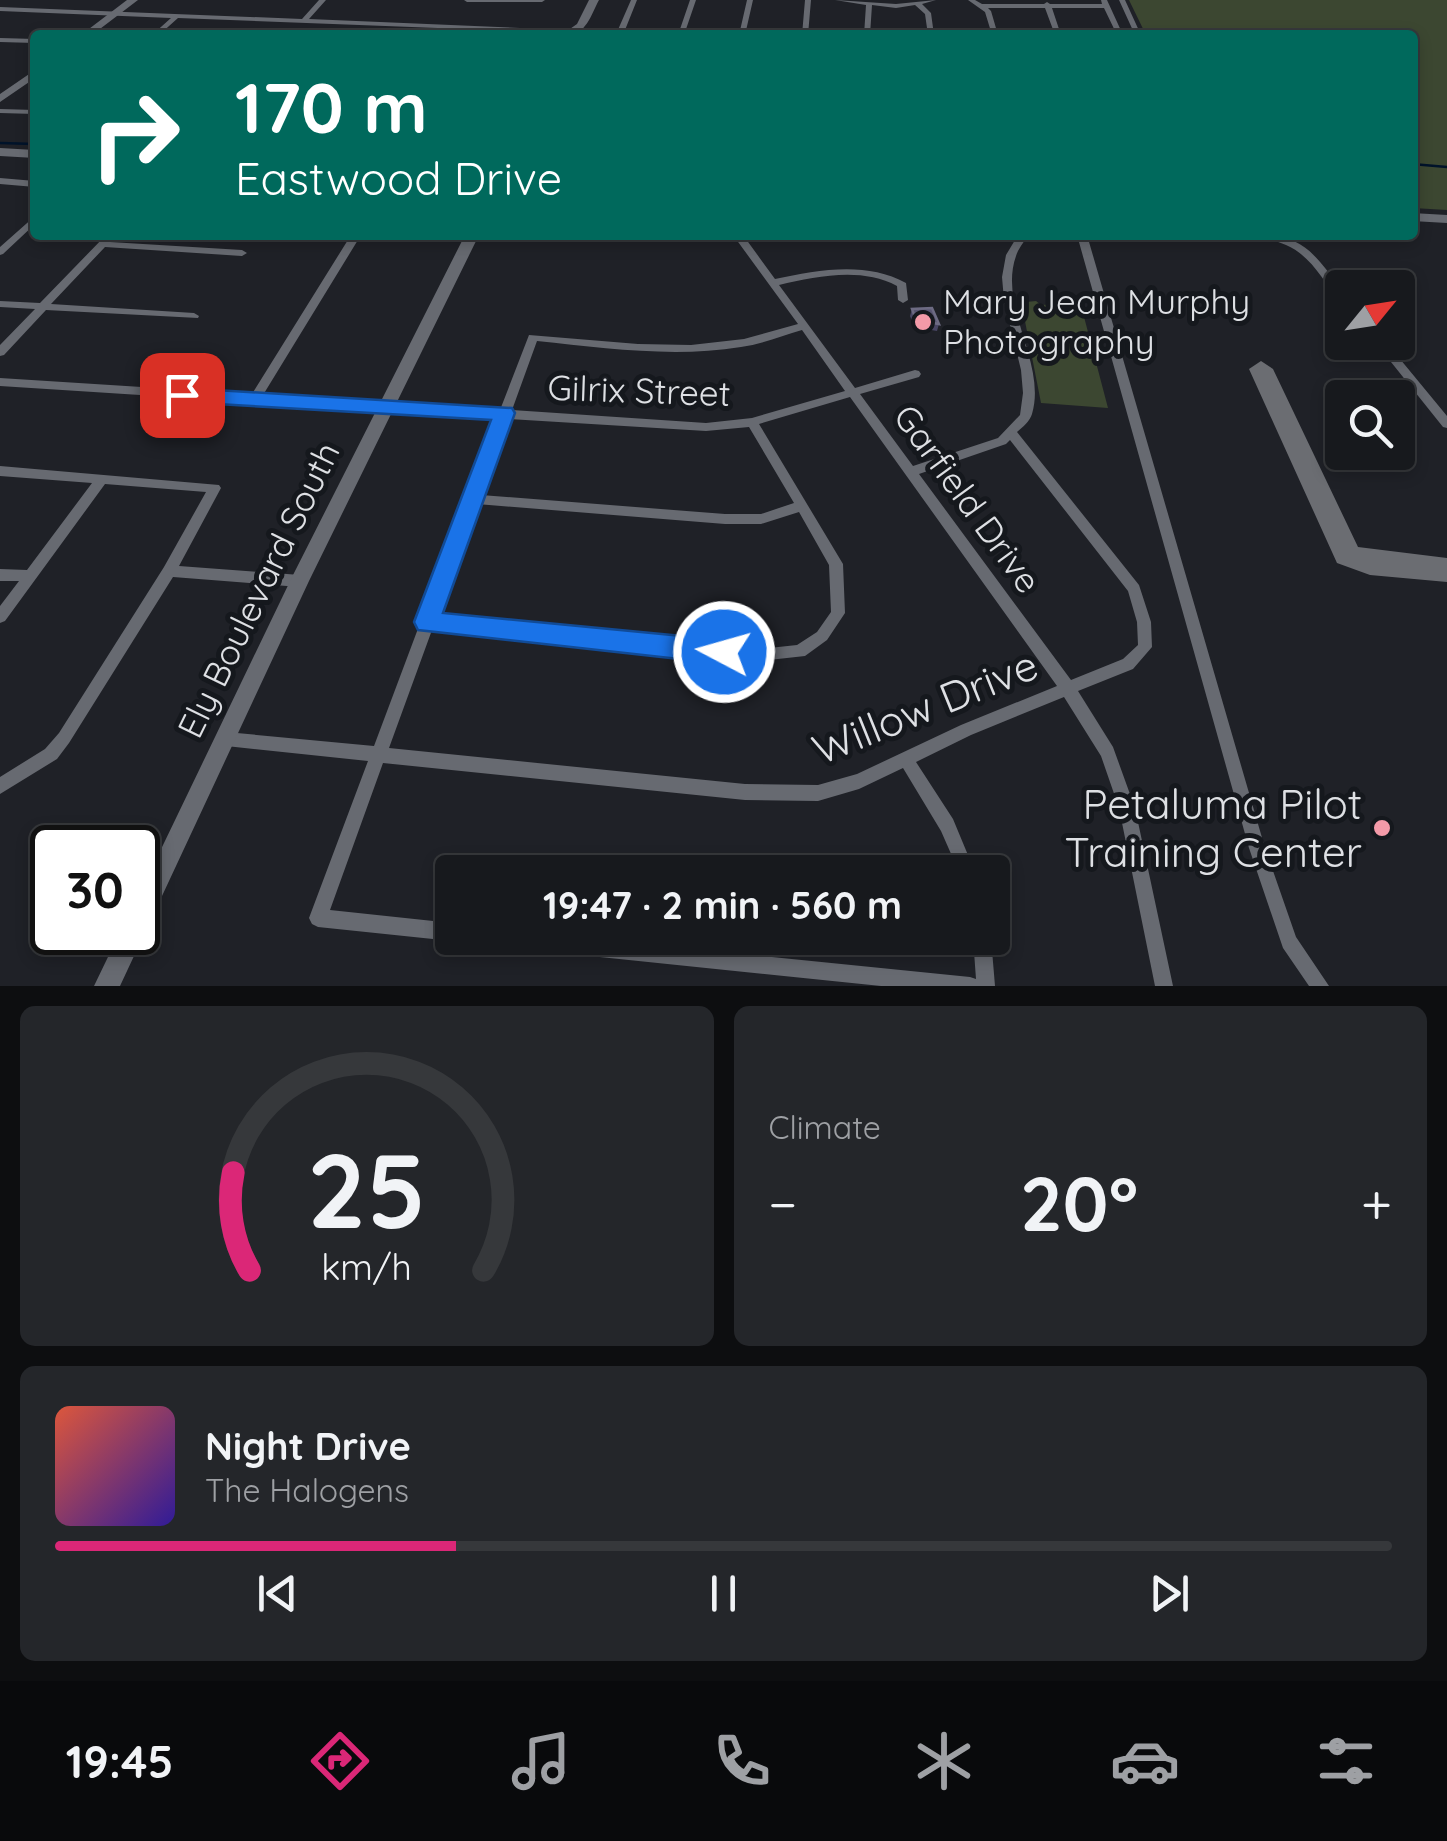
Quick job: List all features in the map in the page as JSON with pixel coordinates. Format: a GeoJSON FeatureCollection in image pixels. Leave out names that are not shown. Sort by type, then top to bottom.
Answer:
{"type":"FeatureCollection","features":[{"type":"Feature","properties":{"kind":"main road"},"geometry":{"type":"LineString","coordinates":[[93,30],[132,0]]}},
{"type":"Feature","properties":{"kind":"main road"},"geometry":{"type":"LineString","coordinates":[[572,30],[584,0]]}},
{"type":"Feature","properties":{"kind":"main road"},"geometry":{"type":"LineString","coordinates":[[576,30],[594,0]]}},
{"type":"Feature","properties":{"kind":"main road"},"geometry":{"type":"LineString","coordinates":[[0,99],[30,77]]}},
{"type":"Feature","properties":{"kind":"main road"},"geometry":{"type":"LineString","coordinates":[[0,152],[30,154]]}},
{"type":"Feature","properties":{"kind":"main road"},"geometry":{"type":"LineString","coordinates":[[1418,217],[1447,219]]}},
{"type":"Feature","properties":{"kind":"main road","name":"Ely Boulevard South"},"geometry":{"type":"LineString","coordinates":[[160,877],[300,581],[469,240]]}},
{"type":"Feature","properties":{"kind":"main road"},"geometry":{"type":"LineString","coordinates":[[107,986],[122,955]]}},
{"type":"Feature","properties":{"kind":"street"},"geometry":{"type":"LineString","coordinates":[[302,22],[324,0]]}},
{"type":"Feature","properties":{"kind":"street"},"geometry":{"type":"LineString","coordinates":[[467,0],[540,1]]}},
{"type":"Feature","properties":{"kind":"street"},"geometry":{"type":"LineString","coordinates":[[622,30],[634,0]]}},
{"type":"Feature","properties":{"kind":"street"},"geometry":{"type":"LineString","coordinates":[[684,30],[693,0]]}},
{"type":"Feature","properties":{"kind":"street"},"geometry":{"type":"LineString","coordinates":[[743,30],[750,0]]}},
{"type":"Feature","properties":{"kind":"street"},"geometry":{"type":"LineString","coordinates":[[805,30],[808,0]]}},
{"type":"Feature","properties":{"kind":"street"},"geometry":{"type":"LineString","coordinates":[[838,0],[869,6],[933,0]]}},
{"type":"Feature","properties":{"kind":"street"},"geometry":{"type":"LineString","coordinates":[[971,0],[991,16],[994,30]]}},
{"type":"Feature","properties":{"kind":"street"},"geometry":{"type":"LineString","coordinates":[[1122,0],[1136,30]]}},
{"type":"Feature","properties":{"kind":"street"},"geometry":{"type":"LineString","coordinates":[[982,6],[1105,3],[1118,30]]}},
{"type":"Feature","properties":{"kind":"street"},"geometry":{"type":"LineString","coordinates":[[918,4],[928,13],[930,30]]}},
{"type":"Feature","properties":{"kind":"street"},"geometry":{"type":"LineString","coordinates":[[1047,4],[1056,30]]}},
{"type":"Feature","properties":{"kind":"street"},"geometry":{"type":"LineString","coordinates":[[867,30],[869,6]]}},
{"type":"Feature","properties":{"kind":"street"},"geometry":{"type":"LineString","coordinates":[[0,9],[489,30]]}},
{"type":"Feature","properties":{"kind":"street"},"geometry":{"type":"LineString","coordinates":[[161,30],[177,16]]}},
{"type":"Feature","properties":{"kind":"street"},"geometry":{"type":"LineString","coordinates":[[363,30],[368,24]]}},
{"type":"Feature","properties":{"kind":"street"},"geometry":{"type":"LineString","coordinates":[[0,40],[30,41]]}},
{"type":"Feature","properties":{"kind":"street"},"geometry":{"type":"LineString","coordinates":[[0,112],[30,112]]}},
{"type":"Feature","properties":{"kind":"street"},"geometry":{"type":"LineString","coordinates":[[0,182],[30,184]]}},
{"type":"Feature","properties":{"kind":"street"},"geometry":{"type":"LineString","coordinates":[[0,252],[30,224]]}},
{"type":"Feature","properties":{"kind":"street"},"geometry":{"type":"LineString","coordinates":[[0,352],[106,240]]}},
{"type":"Feature","properties":{"kind":"street"},"geometry":{"type":"LineString","coordinates":[[254,400],[353,240]]}},
{"type":"Feature","properties":{"kind":"street","name":"Garfield Drive"},"geometry":{"type":"LineString","coordinates":[[742,240],[1066,686],[1107,752],[1127,808],[1164,986]]}},
{"type":"Feature","properties":{"kind":"street"},"geometry":{"type":"LineString","coordinates":[[911,472],[988,447],[1012,434],[1028,408],[1006,267],[1020,240]]}},
{"type":"Feature","properties":{"kind":"street"},"geometry":{"type":"LineString","coordinates":[[1083,240],[1256,848],[1288,942],[1320,986]]}},
{"type":"Feature","properties":{"kind":"street"},"geometry":{"type":"LineString","coordinates":[[1289,240],[1300,246],[1325,277]]}},
{"type":"Feature","properties":{"kind":"street"},"geometry":{"type":"LineString","coordinates":[[102,244],[242,253]]}},
{"type":"Feature","properties":{"kind":"street"},"geometry":{"type":"LineString","coordinates":[[773,283],[821,273],[886,277],[902,285],[904,300]]}},
{"type":"Feature","properties":{"kind":"street"},"geometry":{"type":"LineString","coordinates":[[0,304],[194,316]]}},
{"type":"Feature","properties":{"kind":"street"},"geometry":{"type":"LineString","coordinates":[[435,930],[318,918],[532,337],[658,348],[710,346],[745,342],[804,326]]}},
{"type":"Feature","properties":{"kind":"street"},"geometry":{"type":"LineString","coordinates":[[1395,360],[1447,424]]}},
{"type":"Feature","properties":{"kind":"street","name":"Gilrix Street"},"geometry":{"type":"LineString","coordinates":[[0,382],[706,427],[752,422],[915,374]]}},
{"type":"Feature","properties":{"kind":"street"},"geometry":{"type":"LineString","coordinates":[[427,622],[760,655],[800,651],[822,636],[838,613],[836,564],[752,422]]}},
{"type":"Feature","properties":{"kind":"street","name":"Willow Drive"},"geometry":{"type":"LineString","coordinates":[[226,739],[745,792],[818,792],[846,785],[1066,686],[1128,664],[1145,647],[1144,622],[1134,589],[1012,434]]}},
{"type":"Feature","properties":{"kind":"street"},"geometry":{"type":"LineString","coordinates":[[0,471],[215,488],[170,571],[64,738],[51,754],[0,786]]}},
{"type":"Feature","properties":{"kind":"street"},"geometry":{"type":"LineString","coordinates":[[0,617],[101,480]]}},
{"type":"Feature","properties":{"kind":"street"},"geometry":{"type":"LineString","coordinates":[[473,498],[725,519],[761,519],[801,506]]}},
{"type":"Feature","properties":{"kind":"street"},"geometry":{"type":"LineString","coordinates":[[170,571],[300,581]]}},
{"type":"Feature","properties":{"kind":"street"},"geometry":{"type":"LineString","coordinates":[[0,575],[31,576]]}},
{"type":"Feature","properties":{"kind":"street"},"geometry":{"type":"LineString","coordinates":[[906,758],[948,825],[960,855]]}},
{"type":"Feature","properties":{"kind":"street"},"geometry":{"type":"LineString","coordinates":[[669,955],[970,986]]}},
{"type":"Feature","properties":{"kind":"street"},"geometry":{"type":"LineString","coordinates":[[983,955],[986,986]]}},
{"type":"Feature","properties":{"kind":"green space"},"geometry":{"type":"Polygon","coordinates":[[[1129,0],[1447,0],[1447,210],[1418,208],[1418,30],[1144,30],[1129,0]]]}},
{"type":"Feature","properties":{"kind":"green space"},"geometry":{"type":"Polygon","coordinates":[[[1026,302],[1041,305],[1073,303],[1077,313],[1083,313],[1108,408],[1041,403],[1023,311],[1028,310],[1026,302]]]}},
{"type":"Feature","properties":{"kind":"building"},"geometry":{"type":"Polygon","coordinates":[[[932,308],[939,324],[916,320],[912,309],[932,308]]]}},
{"type":"Feature","properties":{"kind":"waterway"},"geometry":{"type":"LineString","coordinates":[[0,143],[30,144]]}},
{"type":"Feature","properties":{"kind":"waterway"},"geometry":{"type":"LineString","coordinates":[[1418,165],[1447,167]]}},
{"type":"Feature","properties":{"kind":"taxiway"},"geometry":{"type":"LineString","coordinates":[[1261,369],[1347,555],[1370,563],[1447,570]]}},
{"type":"Feature","properties":{"kind":"place","name":"Mary Jean Murphy Photography"},"geometry":{"type":"Point","coordinates":[923,322]}},
{"type":"Feature","properties":{"kind":"place","name":"Petaluma Pilot Training Center"},"geometry":{"type":"Point","coordinates":[1382,828]}},
{"type":"Feature","properties":{"kind":"route"},"geometry":{"type":"LineString","coordinates":[[182,395],[504,413],[427,622],[724,652]]}}]}
